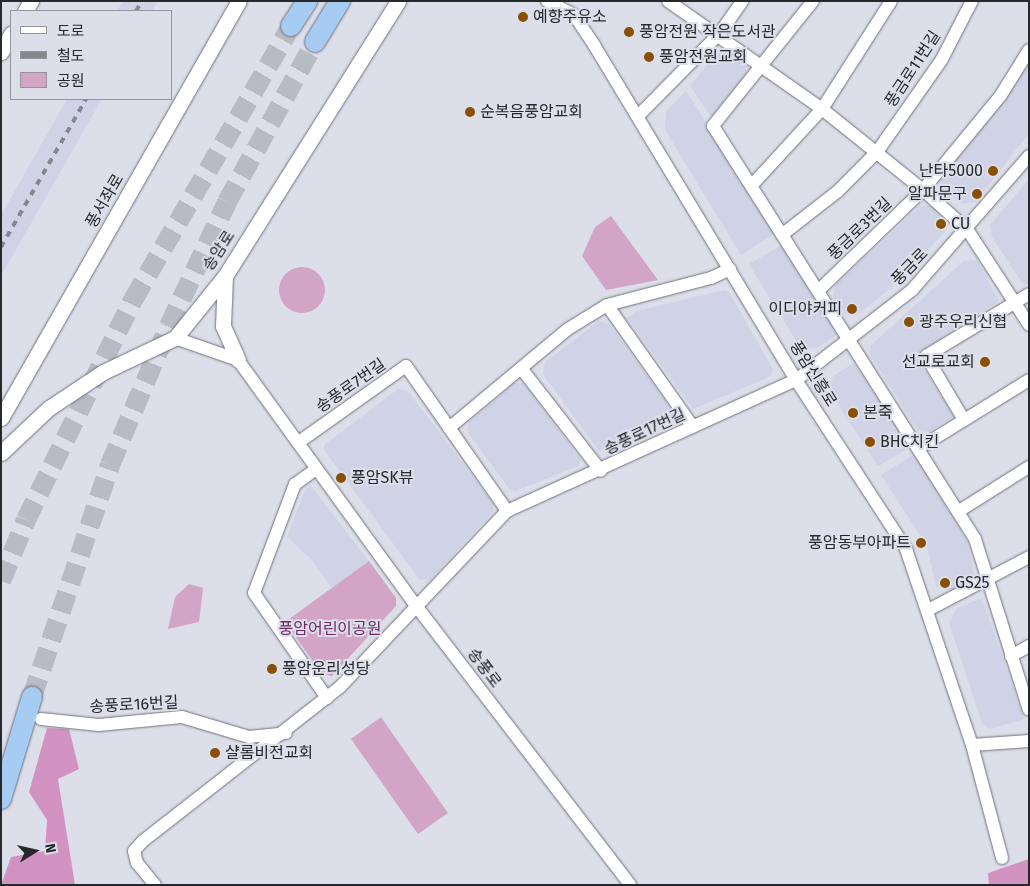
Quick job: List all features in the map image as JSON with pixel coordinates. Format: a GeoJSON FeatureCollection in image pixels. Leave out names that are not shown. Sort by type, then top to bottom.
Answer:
{"type":"FeatureCollection","features":[{"type":"Feature","properties":{"kind":"highway"},"geometry":{"type":"LineString","coordinates":[[303,1],[291,26],[307,1]]}},
{"type":"Feature","properties":{"kind":"highway"},"geometry":{"type":"LineString","coordinates":[[316,42],[340,1]]}},
{"type":"Feature","properties":{"kind":"highway"},"geometry":{"type":"LineString","coordinates":[[1,799],[32,697]]}},
{"type":"Feature","properties":{"kind":"street","name":"풍서좌로"},"geometry":{"type":"LineString","coordinates":[[1,418],[239,1]]}},
{"type":"Feature","properties":{"kind":"street","name":"송암로"},"geometry":{"type":"LineString","coordinates":[[1,453],[49,408],[103,372],[175,338],[225,276],[398,1]]}},
{"type":"Feature","properties":{"kind":"street","name":"풍암신흥로"},"geometry":{"type":"LineString","coordinates":[[547,1],[574,15],[638,116],[796,380],[903,542],[930,609],[972,745],[1002,858]]}},
{"type":"Feature","properties":{"kind":"street"},"geometry":{"type":"LineString","coordinates":[[638,116],[720,34],[742,1]]}},
{"type":"Feature","properties":{"kind":"street"},"geometry":{"type":"LineString","coordinates":[[813,1],[763,68],[713,126],[753,184],[850,342],[975,539],[987,583],[1029,710]]}},
{"type":"Feature","properties":{"kind":"street"},"geometry":{"type":"LineString","coordinates":[[753,184],[822,109],[892,1]]}},
{"type":"Feature","properties":{"kind":"street","name":"풍금로11번길"},"geometry":{"type":"LineString","coordinates":[[876,152],[942,59],[972,1]]}},
{"type":"Feature","properties":{"kind":"street"},"geometry":{"type":"LineString","coordinates":[[674,3],[720,34],[763,68],[822,109],[923,190],[967,229],[1016,302],[1029,325]]}},
{"type":"Feature","properties":{"kind":"street"},"geometry":{"type":"LineString","coordinates":[[1,52],[10,37]]}},
{"type":"Feature","properties":{"kind":"street"},"geometry":{"type":"LineString","coordinates":[[923,190],[1001,96],[1029,50]]}},
{"type":"Feature","properties":{"kind":"street"},"geometry":{"type":"LineString","coordinates":[[784,234],[838,191],[876,152]]}},
{"type":"Feature","properties":{"kind":"street","name":"풍금로"},"geometry":{"type":"LineString","coordinates":[[796,380],[850,342],[912,290],[1029,156]]}},
{"type":"Feature","properties":{"kind":"street","name":"풍금로3번길"},"geometry":{"type":"LineString","coordinates":[[819,290],[923,190]]}},
{"type":"Feature","properties":{"kind":"street"},"geometry":{"type":"LineString","coordinates":[[507,511],[449,428],[568,329],[607,305],[730,269]]}},
{"type":"Feature","properties":{"kind":"street"},"geometry":{"type":"LineString","coordinates":[[225,276],[223,326],[238,360]]}},
{"type":"Feature","properties":{"kind":"street"},"geometry":{"type":"LineString","coordinates":[[964,420],[926,356],[1029,294]]}},
{"type":"Feature","properties":{"kind":"street"},"geometry":{"type":"LineString","coordinates":[[607,305],[693,427]]}},
{"type":"Feature","properties":{"kind":"street"},"geometry":{"type":"LineString","coordinates":[[175,338],[238,360]]}},
{"type":"Feature","properties":{"kind":"street","name":"송풍로"},"geometry":{"type":"LineString","coordinates":[[238,360],[417,608],[630,885]]}},
{"type":"Feature","properties":{"kind":"street","name":"송풍로7번길"},"geometry":{"type":"LineString","coordinates":[[299,442],[406,366],[449,428]]}},
{"type":"Feature","properties":{"kind":"street"},"geometry":{"type":"LineString","coordinates":[[521,368],[600,471]]}},
{"type":"Feature","properties":{"kind":"street","name":"송풍로17번길"},"geometry":{"type":"LineString","coordinates":[[417,608],[507,511],[600,471],[796,380]]}},
{"type":"Feature","properties":{"kind":"street"},"geometry":{"type":"LineString","coordinates":[[919,448],[1029,380]]}},
{"type":"Feature","properties":{"kind":"street"},"geometry":{"type":"LineString","coordinates":[[959,511],[1029,467]]}},
{"type":"Feature","properties":{"kind":"street"},"geometry":{"type":"LineString","coordinates":[[316,469],[295,484],[254,593],[327,698]]}},
{"type":"Feature","properties":{"kind":"street"},"geometry":{"type":"LineString","coordinates":[[930,609],[987,583],[1029,557]]}},
{"type":"Feature","properties":{"kind":"street"},"geometry":{"type":"LineString","coordinates":[[155,885],[134,851],[286,733],[327,698],[417,608]]}},
{"type":"Feature","properties":{"kind":"street"},"geometry":{"type":"LineString","coordinates":[[1011,656],[1029,646]]}},
{"type":"Feature","properties":{"kind":"street","name":"송풍로16번길"},"geometry":{"type":"LineString","coordinates":[[41,719],[98,725],[182,717],[249,737],[286,733]]}},
{"type":"Feature","properties":{"kind":"street"},"geometry":{"type":"LineString","coordinates":[[972,745],[1029,741]]}},
{"type":"Feature","properties":{"kind":"shaded area"},"geometry":{"type":"Polygon","coordinates":[[[123,1],[158,1],[153,10],[118,10],[123,1]]]}},
{"type":"Feature","properties":{"kind":"shaded area"},"geometry":{"type":"Polygon","coordinates":[[[729,50],[746,66],[747,77],[711,117],[690,86],[717,53],[729,50]]]}},
{"type":"Feature","properties":{"kind":"shaded area"},"geometry":{"type":"Polygon","coordinates":[[[1029,61],[1029,133],[976,202],[962,204],[942,187],[941,180],[1029,61]]]}},
{"type":"Feature","properties":{"kind":"shaded area"},"geometry":{"type":"Polygon","coordinates":[[[686,91],[777,232],[741,255],[665,130],[666,111],[686,91]]]}},
{"type":"Feature","properties":{"kind":"shaded area"},"geometry":{"type":"Polygon","coordinates":[[[66,100],[101,100],[1,276],[1,215],[66,100]]]}},
{"type":"Feature","properties":{"kind":"shaded area"},"geometry":{"type":"Polygon","coordinates":[[[1029,179],[1029,285],[1022,283],[992,237],[990,225],[1029,179]]]}},
{"type":"Feature","properties":{"kind":"shaded area"},"geometry":{"type":"Polygon","coordinates":[[[930,205],[945,220],[946,230],[903,278],[856,316],[846,315],[833,297],[835,286],[919,207],[930,205]]]}},
{"type":"Feature","properties":{"kind":"shaded area"},"geometry":{"type":"Polygon","coordinates":[[[783,244],[837,328],[837,335],[817,348],[801,349],[749,264],[783,244]]]}},
{"type":"Feature","properties":{"kind":"shaded area"},"geometry":{"type":"Polygon","coordinates":[[[977,260],[999,301],[915,355],[954,416],[929,432],[918,431],[870,355],[870,346],[964,261],[977,260]]]}},
{"type":"Feature","properties":{"kind":"shaded area"},"geometry":{"type":"Polygon","coordinates":[[[724,290],[729,292],[773,369],[771,376],[693,409],[627,318],[637,311],[724,290]]]}},
{"type":"Feature","properties":{"kind":"shaded area"},"geometry":{"type":"Polygon","coordinates":[[[599,321],[609,324],[673,411],[670,419],[599,451],[543,374],[545,362],[599,321]]]}},
{"type":"Feature","properties":{"kind":"shaded area"},"geometry":{"type":"Polygon","coordinates":[[[854,363],[911,447],[878,466],[829,390],[833,376],[854,363]]]}},
{"type":"Feature","properties":{"kind":"shaded area"},"geometry":{"type":"Polygon","coordinates":[[[514,383],[524,383],[581,460],[578,466],[516,491],[510,490],[468,433],[468,423],[514,383]]]}},
{"type":"Feature","properties":{"kind":"shaded area"},"geometry":{"type":"Polygon","coordinates":[[[398,389],[407,390],[492,502],[494,511],[431,579],[420,580],[324,450],[324,445],[398,389]]]}},
{"type":"Feature","properties":{"kind":"shaded area"},"geometry":{"type":"Polygon","coordinates":[[[915,454],[968,542],[975,578],[954,592],[936,586],[927,546],[881,475],[915,454]]]}},
{"type":"Feature","properties":{"kind":"shaded area"},"geometry":{"type":"Polygon","coordinates":[[[311,486],[369,561],[332,588],[312,560],[287,537],[305,489],[311,486]]]}},
{"type":"Feature","properties":{"kind":"shaded area"},"geometry":{"type":"Polygon","coordinates":[[[982,598],[1024,719],[990,729],[982,723],[949,623],[957,608],[982,598]]]}},
{"type":"Feature","properties":{"kind":"shaded area"},"geometry":{"type":"Polygon","coordinates":[[[47,728],[69,729],[79,769],[58,779],[75,885],[1,885],[11,857],[45,851],[47,820],[29,792],[47,728]]]}},
{"type":"Feature","properties":{"kind":"shaded area"},"geometry":{"type":"Polygon","coordinates":[[[1029,859],[1029,885],[989,885],[988,873],[1029,859]]]}},
{"type":"Feature","properties":{"kind":"green space"},"geometry":{"type":"Polygon","coordinates":[[[611,216],[658,280],[606,290],[582,256],[595,227],[611,216]]]}},
{"type":"Feature","properties":{"kind":"green space"},"geometry":{"type":"Polygon","coordinates":[[[307,267],[311,268],[321,277],[324,281],[324,299],[315,309],[307,313],[297,313],[289,309],[280,299],[279,285],[283,277],[293,268],[307,267]]]}},
{"type":"Feature","properties":{"kind":"green space","name":"풍암어린이공원"},"geometry":{"type":"Polygon","coordinates":[[[369,561],[396,598],[396,606],[332,676],[322,674],[285,622],[369,561]]]}},
{"type":"Feature","properties":{"kind":"green space"},"geometry":{"type":"Polygon","coordinates":[[[189,584],[203,588],[199,622],[168,629],[175,597],[189,584]]]}},
{"type":"Feature","properties":{"kind":"green space"},"geometry":{"type":"Polygon","coordinates":[[[381,717],[448,813],[418,834],[351,739],[381,717]]]}},
{"type":"Feature","properties":{"kind":"tunnel"},"geometry":{"type":"LineString","coordinates":[[1,581],[26,520],[133,300],[291,26]]}},
{"type":"Feature","properties":{"kind":"tunnel"},"geometry":{"type":"LineString","coordinates":[[32,697],[110,465],[169,326],[227,202],[315,42]]}},
{"type":"Feature","properties":{"kind":"railway"},"geometry":{"type":"LineString","coordinates":[[137,10],[142,1]]}},
{"type":"Feature","properties":{"kind":"railway"},"geometry":{"type":"LineString","coordinates":[[1,247],[85,100]]}},
{"type":"Feature","properties":{"kind":"place","name":"예향주유소"},"geometry":{"type":"Point","coordinates":[523,17]}},
{"type":"Feature","properties":{"kind":"place","name":"풍암전원 작은도서관"},"geometry":{"type":"Point","coordinates":[629,32]}},
{"type":"Feature","properties":{"kind":"place","name":"풍암전원교회"},"geometry":{"type":"Point","coordinates":[649,57]}},
{"type":"Feature","properties":{"kind":"place","name":"순복음풍암교회"},"geometry":{"type":"Point","coordinates":[470,112]}},
{"type":"Feature","properties":{"kind":"place","name":"난타5000"},"geometry":{"type":"Point","coordinates":[993,171]}},
{"type":"Feature","properties":{"kind":"place","name":"알파문구"},"geometry":{"type":"Point","coordinates":[977,194]}},
{"type":"Feature","properties":{"kind":"place","name":"CU"},"geometry":{"type":"Point","coordinates":[941,224]}},
{"type":"Feature","properties":{"kind":"place","name":"이디야커피"},"geometry":{"type":"Point","coordinates":[852,309]}},
{"type":"Feature","properties":{"kind":"place","name":"광주우리신협"},"geometry":{"type":"Point","coordinates":[909,322]}},
{"type":"Feature","properties":{"kind":"place","name":"선교로교회"},"geometry":{"type":"Point","coordinates":[985,362]}},
{"type":"Feature","properties":{"kind":"place","name":"본죽"},"geometry":{"type":"Point","coordinates":[853,413]}},
{"type":"Feature","properties":{"kind":"place","name":"BHC치킨"},"geometry":{"type":"Point","coordinates":[870,442]}},
{"type":"Feature","properties":{"kind":"place","name":"풍암SK뷰"},"geometry":{"type":"Point","coordinates":[341,478]}},
{"type":"Feature","properties":{"kind":"place","name":"풍암동부아파트"},"geometry":{"type":"Point","coordinates":[921,543]}},
{"type":"Feature","properties":{"kind":"place","name":"GS25"},"geometry":{"type":"Point","coordinates":[945,583]}},
{"type":"Feature","properties":{"kind":"place","name":"풍암운리성당"},"geometry":{"type":"Point","coordinates":[272,669]}},
{"type":"Feature","properties":{"kind":"place","name":"샬롬비전교회"},"geometry":{"type":"Point","coordinates":[215,753]}}]}
